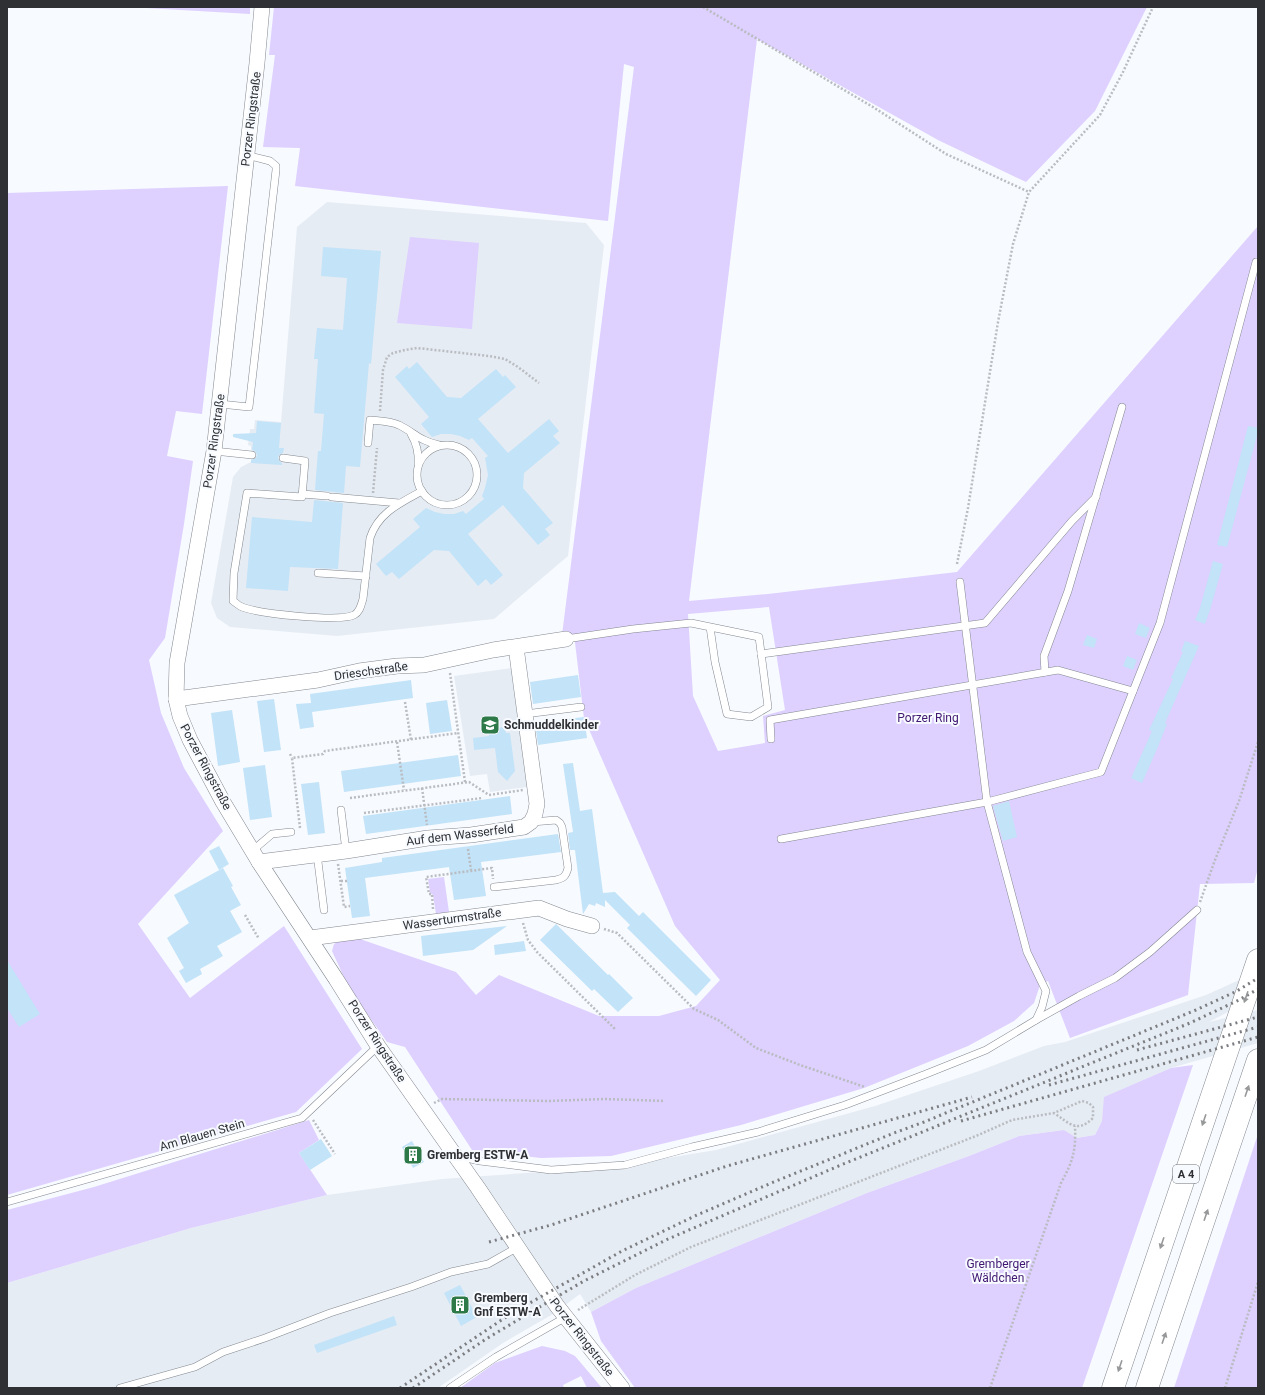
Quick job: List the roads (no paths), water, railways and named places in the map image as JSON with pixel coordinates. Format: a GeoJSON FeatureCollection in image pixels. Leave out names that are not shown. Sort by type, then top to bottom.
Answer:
{"type":"FeatureCollection","features":[{"type":"Feature","properties":{"kind":"highway","name":"A 4"},"geometry":{"type":"LineString","coordinates":[[1113,1388],[1258,960]]}},
{"type":"Feature","properties":{"kind":"highway","name":"A 4"},"geometry":{"type":"LineString","coordinates":[[1148,1388],[1258,1060]]}},
{"type":"Feature","properties":{"kind":"street","name":"Porzer Ringstraße"},"geometry":{"type":"LineString","coordinates":[[262,7],[214,451],[176,663],[176,699],[180,716],[190,740],[256,856],[378,1046],[566,1317],[622,1388]]}},
{"type":"Feature","properties":{"kind":"street","name":"Drieschstraße"},"geometry":{"type":"LineString","coordinates":[[176,699],[318,680],[358,671],[397,666],[424,665],[566,639]]}},
{"type":"Feature","properties":{"kind":"street"},"geometry":{"type":"LineString","coordinates":[[516,647],[537,804],[535,814],[531,822]]}},
{"type":"Feature","properties":{"kind":"street","name":"Auf dem Wasserfeld"},"geometry":{"type":"LineString","coordinates":[[256,856],[310,855],[428,838],[467,835],[524,827],[531,822]]}},
{"type":"Feature","properties":{"kind":"street","name":"Wasserturmstraße"},"geometry":{"type":"LineString","coordinates":[[310,938],[539,908],[567,919],[592,926]]}},
{"type":"Feature","properties":{"kind":"lane"},"geometry":{"type":"LineString","coordinates":[[220,404],[249,407],[276,170],[276,166],[270,160],[246,155]]}},
{"type":"Feature","properties":{"kind":"lane"},"geometry":{"type":"LineString","coordinates":[[781,839],[987,802],[1101,772],[1160,623],[1256,262]]}},
{"type":"Feature","properties":{"kind":"lane"},"geometry":{"type":"LineString","coordinates":[[1045,672],[1044,656],[1068,592],[1122,408]]}},
{"type":"Feature","properties":{"kind":"lane"},"geometry":{"type":"LineString","coordinates":[[368,443],[370,420],[391,422],[423,440],[461,448],[474,462],[476,472],[476,482],[472,491],[465,498],[456,503],[437,503],[428,498],[422,491],[418,484],[417,476],[419,456],[416,443],[411,434]]}},
{"type":"Feature","properties":{"kind":"lane"},"geometry":{"type":"LineString","coordinates":[[418,469],[421,460],[426,453],[441,445]]}},
{"type":"Feature","properties":{"kind":"lane"},"geometry":{"type":"LineString","coordinates":[[214,451],[252,455]]}},
{"type":"Feature","properties":{"kind":"lane"},"geometry":{"type":"LineString","coordinates":[[283,458],[305,461],[302,497],[247,493],[234,573],[233,600],[240,606],[268,613],[324,617],[346,617],[355,614],[360,608],[363,599],[370,538],[373,528],[384,514],[399,503],[422,491]]}},
{"type":"Feature","properties":{"kind":"lane"},"geometry":{"type":"LineString","coordinates":[[302,494],[399,503]]}},
{"type":"Feature","properties":{"kind":"lane"},"geometry":{"type":"LineString","coordinates":[[761,654],[985,624],[1072,521],[1096,497]]}},
{"type":"Feature","properties":{"kind":"lane"},"geometry":{"type":"LineString","coordinates":[[318,573],[366,576]]}},
{"type":"Feature","properties":{"kind":"lane"},"geometry":{"type":"LineString","coordinates":[[960,582],[987,802],[1027,952],[1046,992],[1042,1007],[1036,1020]]}},
{"type":"Feature","properties":{"kind":"lane"},"geometry":{"type":"LineString","coordinates":[[566,639],[691,623],[758,637],[768,707],[751,717],[727,714],[715,662],[710,627]]}},
{"type":"Feature","properties":{"kind":"lane"},"geometry":{"type":"LineString","coordinates":[[771,739],[770,720],[1058,670],[1133,691]]}},
{"type":"Feature","properties":{"kind":"lane"},"geometry":{"type":"LineString","coordinates":[[525,714],[582,707]]}},
{"type":"Feature","properties":{"kind":"lane"},"geometry":{"type":"LineString","coordinates":[[341,810],[342,851]]}},
{"type":"Feature","properties":{"kind":"lane"},"geometry":{"type":"LineString","coordinates":[[494,887],[556,880],[567,875],[568,868],[560,823],[556,820],[531,822]]}},
{"type":"Feature","properties":{"kind":"lane"},"geometry":{"type":"LineString","coordinates":[[256,856],[272,834],[291,832]]}},
{"type":"Feature","properties":{"kind":"lane"},"geometry":{"type":"LineString","coordinates":[[310,855],[324,910]]}},
{"type":"Feature","properties":{"kind":"lane"},"geometry":{"type":"LineString","coordinates":[[455,1155],[480,1161],[551,1170],[624,1165],[692,1147],[758,1132],[845,1105],[986,1050],[1079,996],[1116,978],[1150,952],[1197,910]]}},
{"type":"Feature","properties":{"kind":"lane","name":"Am Blauen Stein"},"geometry":{"type":"LineString","coordinates":[[7,1202],[302,1118],[378,1046]]}},
{"type":"Feature","properties":{"kind":"lane"},"geometry":{"type":"LineString","coordinates":[[120,1388],[195,1367],[223,1352],[265,1338],[330,1313],[452,1272],[488,1264],[518,1247]]}},
{"type":"Feature","properties":{"kind":"lane"},"geometry":{"type":"LineString","coordinates":[[450,1388],[496,1357],[566,1317]]}},
{"type":"Feature","properties":{"kind":"railway"},"geometry":{"type":"LineString","coordinates":[[400,1388],[512,1313],[622,1251],[697,1215],[769,1184],[1196,1010],[1237,991],[1258,978]]}},
{"type":"Feature","properties":{"kind":"railway"},"geometry":{"type":"LineString","coordinates":[[413,1388],[486,1339],[553,1299],[584,1281],[668,1239],[841,1165],[1190,1023],[1239,1000],[1258,989]]}},
{"type":"Feature","properties":{"kind":"railway"},"geometry":{"type":"LineString","coordinates":[[1137,1050],[1258,1017]]}},
{"type":"Feature","properties":{"kind":"railway"},"geometry":{"type":"LineString","coordinates":[[1049,1085],[1258,1027]]}},
{"type":"Feature","properties":{"kind":"railway"},"geometry":{"type":"LineString","coordinates":[[961,1121],[1258,1037]]}},
{"type":"Feature","properties":{"kind":"railway"},"geometry":{"type":"LineString","coordinates":[[489,1242],[551,1225],[727,1166],[972,1097]]}},
{"type":"Feature","properties":{"kind":"place","name":"Schmuddelkinder"},"geometry":{"type":"Point","coordinates":[490,725]}},
{"type":"Feature","properties":{"kind":"place","name":"Gremberg ESTW-A"},"geometry":{"type":"Point","coordinates":[413,1155]}},
{"type":"Feature","properties":{"kind":"place","name":"Gremberg Gnf ESTW-A"},"geometry":{"type":"Point","coordinates":[460,1305]}},
{"type":"Feature","properties":{"kind":"park label","name":"Porzer Ring"},"geometry":{"type":"Point","coordinates":[928,718]}},
{"type":"Feature","properties":{"kind":"park label","name":"Gremberger Wäldchen"},"geometry":{"type":"Point","coordinates":[998,1271]}}]}
